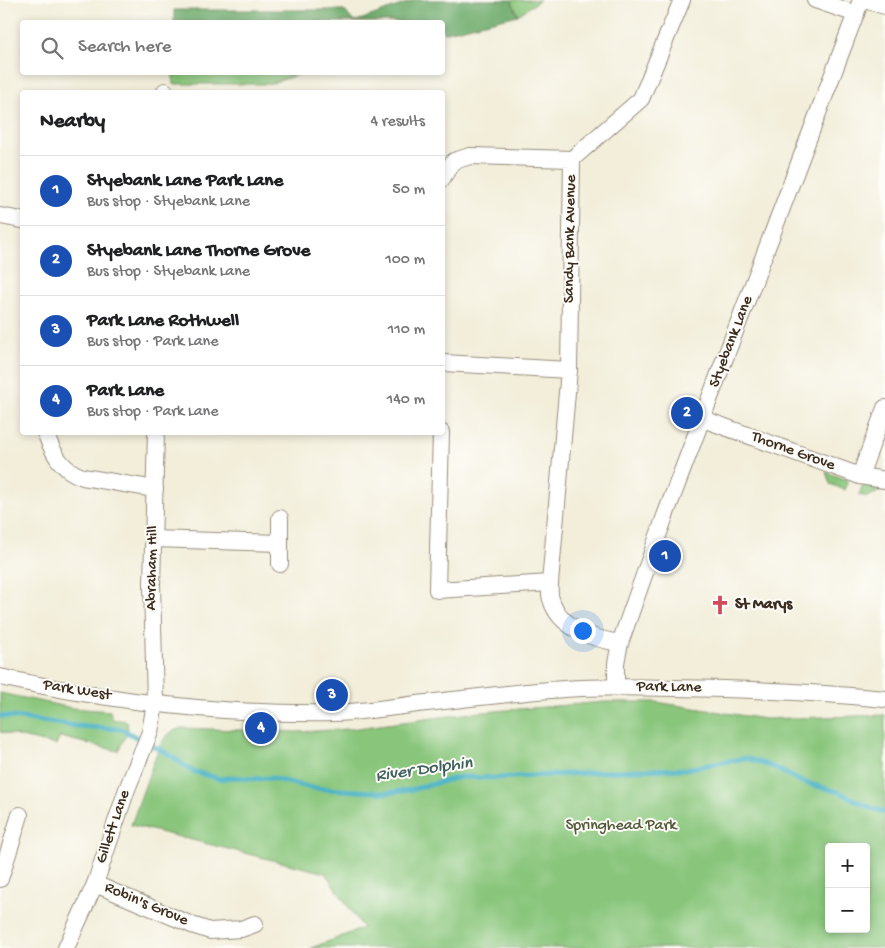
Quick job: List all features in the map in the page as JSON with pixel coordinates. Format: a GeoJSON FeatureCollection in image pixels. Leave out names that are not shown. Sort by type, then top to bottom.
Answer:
{"type":"FeatureCollection","features":[{"type":"Feature","properties":{"kind":"street"},"geometry":{"type":"LineString","coordinates":[[572,159],[641,99],[682,0]]}},
{"type":"Feature","properties":{"kind":"street"},"geometry":{"type":"LineString","coordinates":[[815,0],[858,7]]}},
{"type":"Feature","properties":{"kind":"street"},"geometry":{"type":"LineString","coordinates":[[865,0],[885,6]]}},
{"type":"Feature","properties":{"kind":"street","name":"Styebank Lane"},"geometry":{"type":"LineString","coordinates":[[616,687],[616,663],[620,643],[665,516],[858,7]]}},
{"type":"Feature","properties":{"kind":"street","name":"Sandy Bank Avenue"},"geometry":{"type":"LineString","coordinates":[[445,173],[454,161],[470,156],[572,159],[569,370],[550,583],[551,599],[556,610],[565,621],[587,635],[601,640],[620,643]]}},
{"type":"Feature","properties":{"kind":"street"},"geometry":{"type":"LineString","coordinates":[[0,216],[20,220]]}},
{"type":"Feature","properties":{"kind":"street"},"geometry":{"type":"LineString","coordinates":[[445,363],[569,370]]}},
{"type":"Feature","properties":{"kind":"street"},"geometry":{"type":"LineString","coordinates":[[860,476],[885,408]]}},
{"type":"Feature","properties":{"kind":"street","name":"Thorne Grove"},"geometry":{"type":"LineString","coordinates":[[702,419],[860,476],[885,480]]}},
{"type":"Feature","properties":{"kind":"street"},"geometry":{"type":"LineString","coordinates":[[46,435],[59,462],[74,474],[83,478],[154,489]]}},
{"type":"Feature","properties":{"kind":"street","name":"Abraham Hill"},"geometry":{"type":"LineString","coordinates":[[155,704],[152,585],[156,435]]}},
{"type":"Feature","properties":{"kind":"street"},"geometry":{"type":"LineString","coordinates":[[441,435],[437,590],[550,583]]}},
{"type":"Feature","properties":{"kind":"street"},"geometry":{"type":"LineString","coordinates":[[280,518],[280,564]]}},
{"type":"Feature","properties":{"kind":"street"},"geometry":{"type":"LineString","coordinates":[[153,539],[280,543]]}},
{"type":"Feature","properties":{"kind":"street","name":"Park West"},"geometry":{"type":"LineString","coordinates":[[0,677],[155,704]]}},
{"type":"Feature","properties":{"kind":"street","name":"Park Lane"},"geometry":{"type":"LineString","coordinates":[[155,704],[223,710],[336,713],[514,693],[616,687],[721,688],[885,699]]}},
{"type":"Feature","properties":{"kind":"street","name":"Gillett Lane"},"geometry":{"type":"LineString","coordinates":[[66,948],[95,884],[150,732],[155,704]]}},
{"type":"Feature","properties":{"kind":"street"},"geometry":{"type":"LineString","coordinates":[[0,879],[20,815]]}},
{"type":"Feature","properties":{"kind":"street","name":"Robin's Grove"},"geometry":{"type":"LineString","coordinates":[[95,884],[192,925],[210,930],[241,929],[257,924]]}},
{"type":"Feature","properties":{"kind":"green space"},"geometry":{"type":"Polygon","coordinates":[[[415,0],[511,0],[518,15],[445,33],[445,20],[360,20],[415,0]]]}},
{"type":"Feature","properties":{"kind":"green space"},"geometry":{"type":"Polygon","coordinates":[[[511,0],[540,0],[518,15],[511,0]]]}},
{"type":"Feature","properties":{"kind":"green space"},"geometry":{"type":"Polygon","coordinates":[[[174,10],[344,10],[352,20],[174,20],[174,10]]]}},
{"type":"Feature","properties":{"kind":"green space"},"geometry":{"type":"Polygon","coordinates":[[[173,75],[297,75],[269,84],[173,84],[173,75]]]}},
{"type":"Feature","properties":{"kind":"green space"},"geometry":{"type":"Polygon","coordinates":[[[826,472],[848,480],[845,490],[830,484],[826,472]]]}},
{"type":"Feature","properties":{"kind":"green space"},"geometry":{"type":"Polygon","coordinates":[[[863,484],[885,489],[867,497],[859,495],[863,484]]]}},
{"type":"Feature","properties":{"kind":"green space"},"geometry":{"type":"Polygon","coordinates":[[[0,693],[72,708],[110,711],[112,719],[127,721],[128,731],[118,751],[60,737],[56,745],[0,732],[0,693]]]}},
{"type":"Feature","properties":{"kind":"green space","name":"Springhead Park"},"geometry":{"type":"Polygon","coordinates":[[[604,702],[656,702],[765,719],[885,715],[885,948],[311,948],[363,928],[325,873],[131,825],[159,747],[167,736],[177,729],[297,732],[350,729],[471,713],[604,702]]]}},
{"type":"Feature","properties":{"kind":"waterway","name":"River Dolphin"},"geometry":{"type":"LineString","coordinates":[[0,716],[76,726],[121,729],[170,755],[192,771],[220,779],[234,777],[271,778],[312,788],[387,793],[410,790],[460,777],[496,778],[686,769],[746,758],[773,767],[802,782],[839,792],[871,808],[885,812]]}},
{"type":"Feature","properties":{"kind":"place","name":"Styebank Lane Thorne Grove"},"geometry":{"type":"Point","coordinates":[687,413]}},
{"type":"Feature","properties":{"kind":"place","name":"Styebank Lane Park Lane"},"geometry":{"type":"Point","coordinates":[665,556]}},
{"type":"Feature","properties":{"kind":"place","name":"St Marys"},"geometry":{"type":"Point","coordinates":[720,605]}},
{"type":"Feature","properties":{"kind":"place","name":"Park Lane Rothwell"},"geometry":{"type":"Point","coordinates":[332,695]}},
{"type":"Feature","properties":{"kind":"place","name":"Park Lane"},"geometry":{"type":"Point","coordinates":[261,728]}}]}
